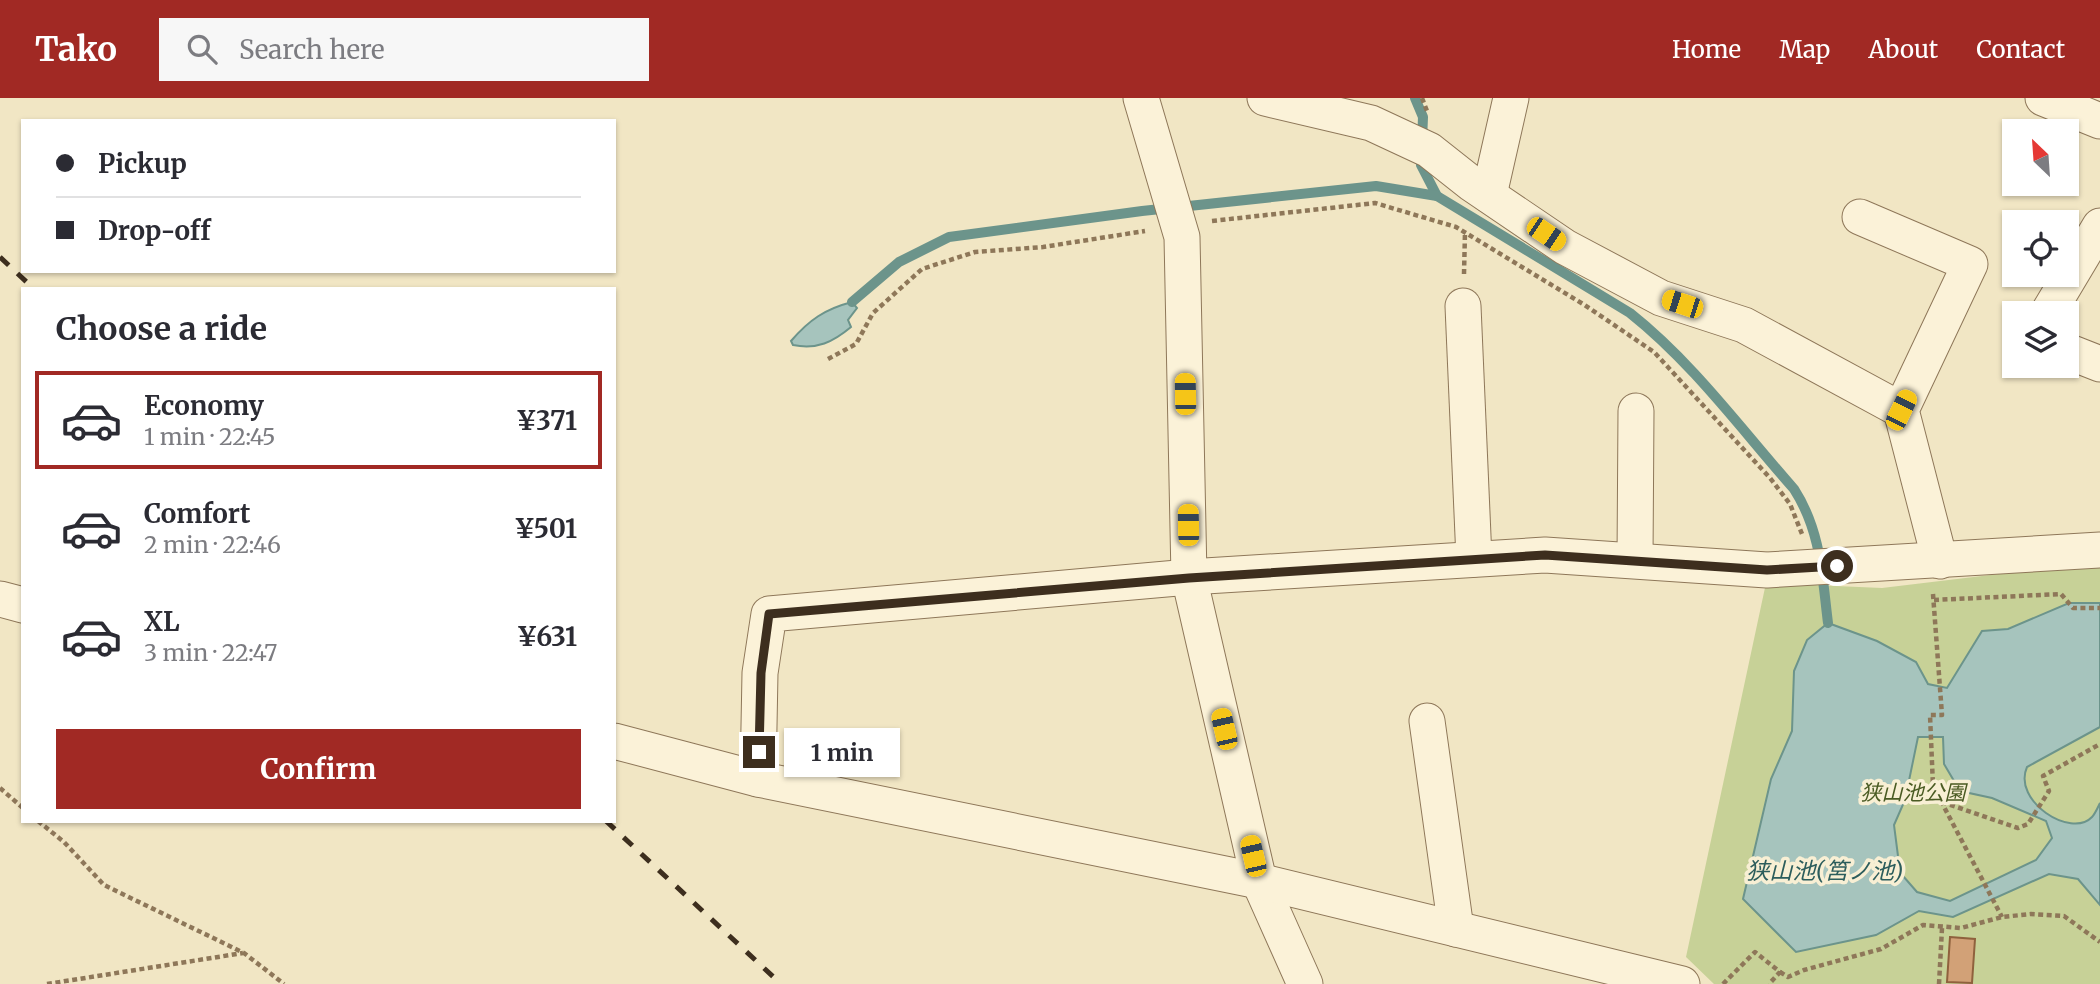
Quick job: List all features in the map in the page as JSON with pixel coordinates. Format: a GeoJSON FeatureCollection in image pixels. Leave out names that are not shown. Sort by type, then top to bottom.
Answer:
{"type":"FeatureCollection","features":[{"type":"Feature","properties":{"kind":"street"},"geometry":{"type":"LineString","coordinates":[[1141,98],[1182,237],[1189,578],[1259,881],[1305,984]]}},
{"type":"Feature","properties":{"kind":"street"},"geometry":{"type":"LineString","coordinates":[[1265,98],[1344,108],[1423,147],[1565,247],[1661,298],[1744,325],[1901,410]]}},
{"type":"Feature","properties":{"kind":"street"},"geometry":{"type":"LineString","coordinates":[[1489,195],[1511,98]]}},
{"type":"Feature","properties":{"kind":"street"},"geometry":{"type":"LineString","coordinates":[[2043,98],[2100,121]]}},
{"type":"Feature","properties":{"kind":"street"},"geometry":{"type":"LineString","coordinates":[[1860,217],[1970,264],[1901,410],[1935,562]]}},
{"type":"Feature","properties":{"kind":"street"},"geometry":{"type":"LineString","coordinates":[[2055,301],[2100,226]]}},
{"type":"Feature","properties":{"kind":"street"},"geometry":{"type":"LineString","coordinates":[[1463,306],[1474,559]]}},
{"type":"Feature","properties":{"kind":"street"},"geometry":{"type":"LineString","coordinates":[[2079,356],[2100,364]]}},
{"type":"Feature","properties":{"kind":"street"},"geometry":{"type":"LineString","coordinates":[[1635,559],[1636,411]]}},
{"type":"Feature","properties":{"kind":"street"},"geometry":{"type":"LineString","coordinates":[[758,779],[761,673],[769,614],[1189,578],[1545,555],[1767,570],[2100,550]]}},
{"type":"Feature","properties":{"kind":"street"},"geometry":{"type":"LineString","coordinates":[[0,599],[21,604]]}},
{"type":"Feature","properties":{"kind":"street"},"geometry":{"type":"LineString","coordinates":[[1427,721],[1456,929]]}},
{"type":"Feature","properties":{"kind":"street"},"geometry":{"type":"LineString","coordinates":[[616,742],[758,779],[1259,881],[1682,984]]}},
{"type":"Feature","properties":{"kind":"path"},"geometry":{"type":"LineString","coordinates":[[828,359],[856,344],[873,313],[922,269],[975,252],[1043,247],[1175,212],[1375,203],[1456,227],[1654,352],[1790,504],[1821,567]]}},
{"type":"Feature","properties":{"kind":"path"},"geometry":{"type":"LineString","coordinates":[[1935,562],[1934,600],[1942,715],[1930,715],[1933,786],[2002,917]]}},
{"type":"Feature","properties":{"kind":"path"},"geometry":{"type":"LineString","coordinates":[[1934,600],[2061,594],[2073,608],[2100,608]]}},
{"type":"Feature","properties":{"kind":"path"},"geometry":{"type":"LineString","coordinates":[[1942,802],[2018,828],[2028,824],[2049,791],[2043,776],[2100,744]]}},
{"type":"Feature","properties":{"kind":"path"},"geometry":{"type":"LineString","coordinates":[[0,788],[21,806]]}},
{"type":"Feature","properties":{"kind":"path"},"geometry":{"type":"LineString","coordinates":[[40,823],[104,886],[244,953],[284,984]]}},
{"type":"Feature","properties":{"kind":"path"},"geometry":{"type":"LineString","coordinates":[[1723,984],[1755,952],[1788,977],[1881,949],[1923,925],[1961,929],[2002,917],[2031,914],[2064,916],[2100,942]]}},
{"type":"Feature","properties":{"kind":"path"},"geometry":{"type":"LineString","coordinates":[[1939,984],[1942,928]]}},
{"type":"Feature","properties":{"kind":"path"},"geometry":{"type":"LineString","coordinates":[[47,984],[244,953]]}},
{"type":"Feature","properties":{"kind":"path"},"geometry":{"type":"LineString","coordinates":[[1769,984],[1780,972]]}},
{"type":"Feature","properties":{"kind":"green space","name":"狭山池公園"},"geometry":{"type":"Polygon","coordinates":[[[2100,562],[2100,984],[1714,984],[1686,957],[1766,583],[1882,588],[2100,562]]]}},
{"type":"Feature","properties":{"kind":"water"},"geometry":{"type":"Polygon","coordinates":[[[852,302],[857,308],[848,320],[851,327],[831,341],[810,346],[793,345],[791,341],[811,321],[834,308],[852,302]]]}},
{"type":"Feature","properties":{"kind":"water","name":"狭山池(筥ノ池)"},"geometry":{"type":"Polygon","coordinates":[[[2069,603],[2100,603],[2100,727],[2027,767],[2025,780],[2035,804],[2058,820],[2083,823],[2092,817],[2100,803],[2100,905],[2078,879],[2049,874],[1953,917],[1919,911],[1876,935],[1796,952],[1743,899],[1771,779],[1792,731],[1794,671],[1807,640],[1828,623],[1877,641],[1916,662],[1928,684],[1947,688],[1982,631],[2008,629],[2069,603]],[[1918,737],[1905,800],[1894,825],[1903,876],[1917,892],[1950,901],[2036,860],[2052,838],[2046,821],[1992,798],[1960,791],[1944,764],[1943,737],[1918,737]]]}},
{"type":"Feature","properties":{"kind":"building"},"geometry":{"type":"Polygon","coordinates":[[[1950,937],[1975,939],[1972,983],[1947,982],[1950,937]]]}},
{"type":"Feature","properties":{"kind":"waterway"},"geometry":{"type":"LineString","coordinates":[[1415,98],[1423,117],[1421,165],[1437,196],[1630,313],[1696,375],[1794,489],[1815,537],[1828,623]]}},
{"type":"Feature","properties":{"kind":"waterway"},"geometry":{"type":"LineString","coordinates":[[852,302],[899,262],[949,237],[1142,211],[1376,186],[1437,196]]}},
{"type":"Feature","properties":{"kind":"railway"},"geometry":{"type":"LineString","coordinates":[[0,257],[32,287]]}},
{"type":"Feature","properties":{"kind":"railway"},"geometry":{"type":"LineString","coordinates":[[608,823],[781,984]]}},
{"type":"Feature","properties":{"kind":"route"},"geometry":{"type":"LineString","coordinates":[[759,752],[761,673],[769,614],[1345,566],[1545,555],[1651,560],[1767,570],[1837,566]]}}]}
